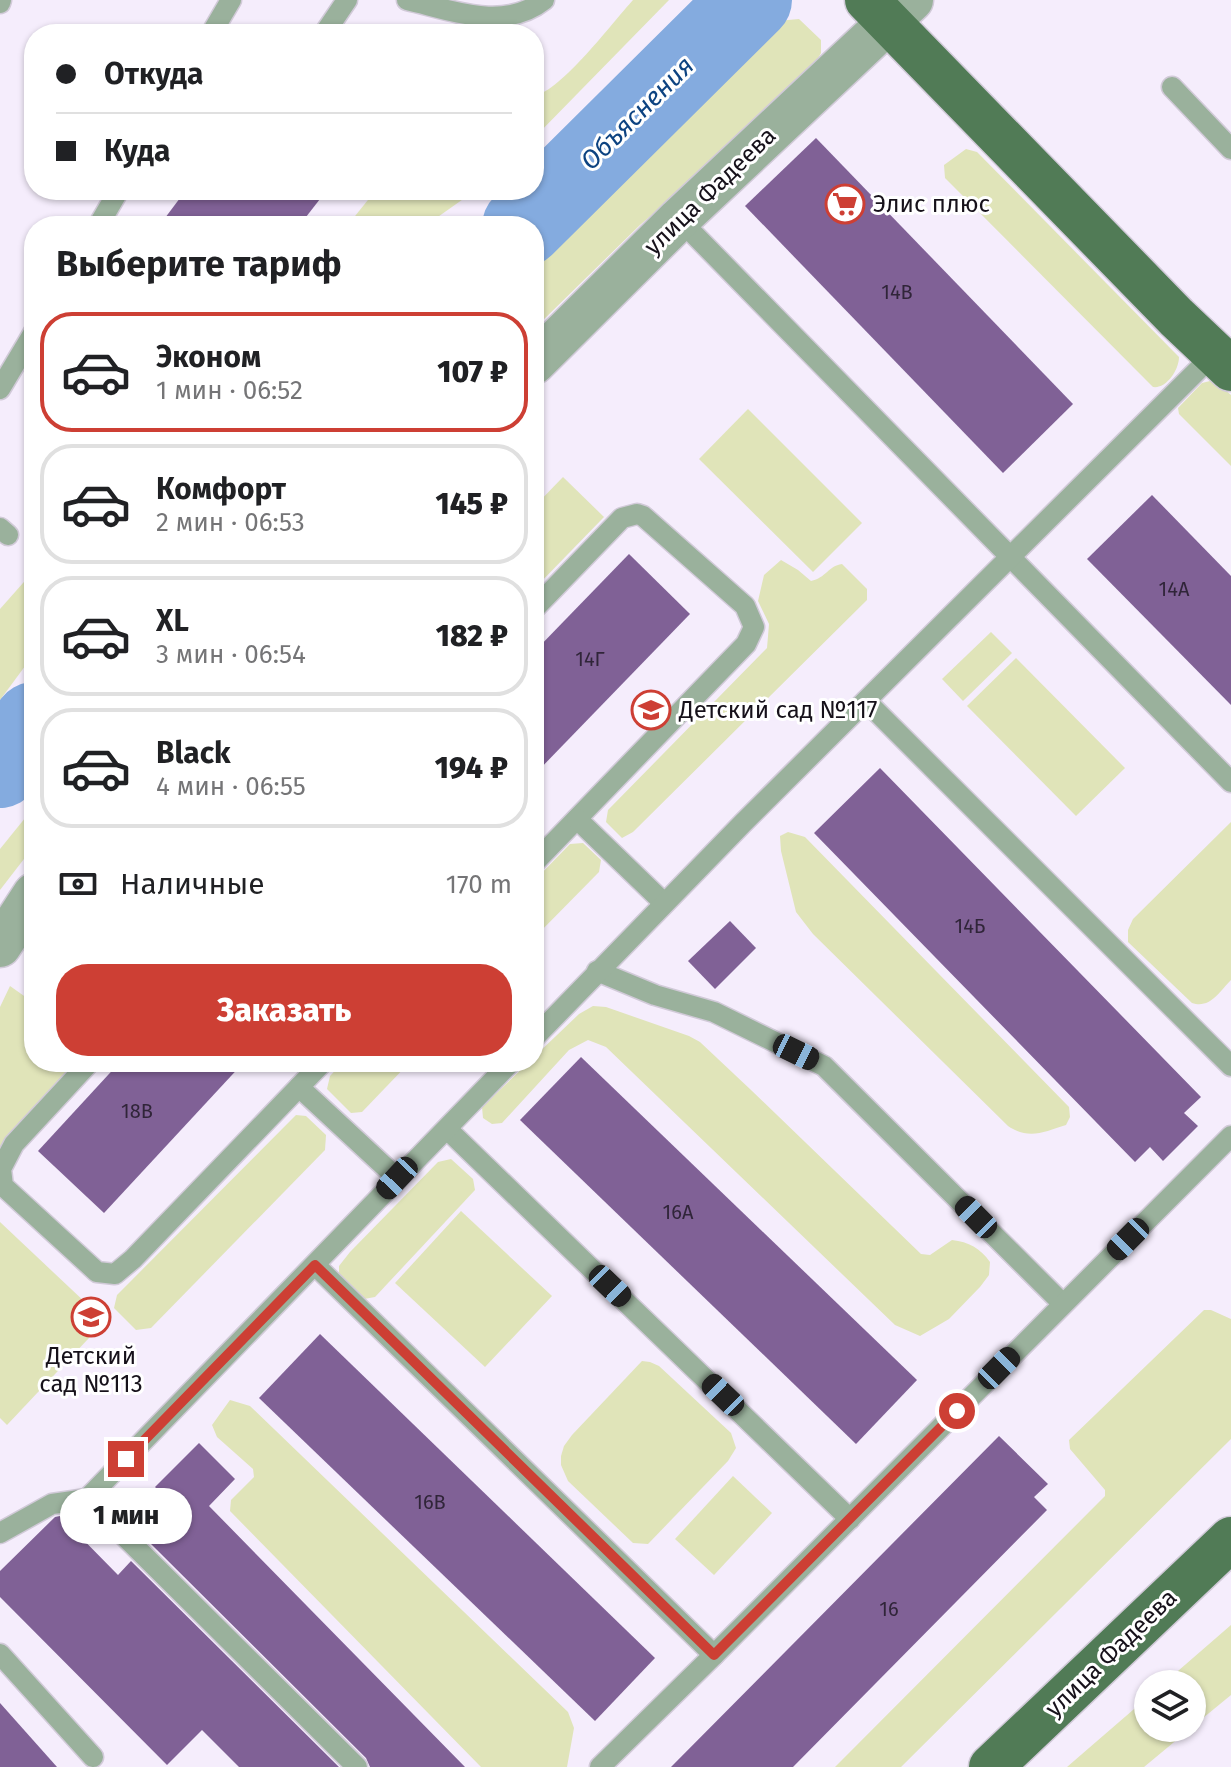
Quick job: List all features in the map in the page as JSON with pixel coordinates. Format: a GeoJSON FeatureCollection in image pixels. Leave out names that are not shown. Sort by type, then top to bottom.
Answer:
{"type":"FeatureCollection","features":[{"type":"Feature","properties":{"kind":"main road"},"geometry":{"type":"LineString","coordinates":[[889,7],[1222,362]]}},
{"type":"Feature","properties":{"kind":"main road","name":"улица Фадеева"},"geometry":{"type":"LineString","coordinates":[[991,1767],[1231,1539]]}},
{"type":"Feature","properties":{"kind":"street","name":"улица Фадеева"},"geometry":{"type":"LineString","coordinates":[[544,353],[889,7]]}},
{"type":"Feature","properties":{"kind":"street"},"geometry":{"type":"LineString","coordinates":[[0,946],[24,909]]}},
{"type":"Feature","properties":{"kind":"lane"},"geometry":{"type":"LineString","coordinates":[[217,24],[231,0]]}},
{"type":"Feature","properties":{"kind":"lane"},"geometry":{"type":"LineString","coordinates":[[331,24],[347,0]]}},
{"type":"Feature","properties":{"kind":"lane"},"geometry":{"type":"LineString","coordinates":[[407,0],[478,17],[508,17],[544,0]]}},
{"type":"Feature","properties":{"kind":"lane"},"geometry":{"type":"LineString","coordinates":[[1172,87],[1231,149]]}},
{"type":"Feature","properties":{"kind":"lane"},"geometry":{"type":"LineString","coordinates":[[679,219],[1231,782]]}},
{"type":"Feature","properties":{"kind":"lane"},"geometry":{"type":"LineString","coordinates":[[0,389],[24,349]]}},
{"type":"Feature","properties":{"kind":"lane"},"geometry":{"type":"LineString","coordinates":[[544,1027],[664,903],[1010,558],[1222,362]]}},
{"type":"Feature","properties":{"kind":"lane"},"geometry":{"type":"LineString","coordinates":[[544,599],[622,518],[637,514],[745,606],[754,627],[746,644],[544,853]]}},
{"type":"Feature","properties":{"kind":"lane"},"geometry":{"type":"LineString","coordinates":[[866,701],[1231,1066]]}},
{"type":"Feature","properties":{"kind":"lane"},"geometry":{"type":"LineString","coordinates":[[577,819],[664,903]]}},
{"type":"Feature","properties":{"kind":"lane"},"geometry":{"type":"LineString","coordinates":[[597,971],[626,985],[714,1012],[824,1066],[1063,1304]]}},
{"type":"Feature","properties":{"kind":"lane"},"geometry":{"type":"LineString","coordinates":[[81,1072],[14,1144],[1,1169],[3,1186],[97,1272],[115,1274],[313,1072]]}},
{"type":"Feature","properties":{"kind":"lane"},"geometry":{"type":"LineString","coordinates":[[0,1533],[52,1504],[87,1499],[501,1072]]}},
{"type":"Feature","properties":{"kind":"lane"},"geometry":{"type":"LineString","coordinates":[[299,1087],[397,1178]]}},
{"type":"Feature","properties":{"kind":"lane"},"geometry":{"type":"LineString","coordinates":[[447,1129],[850,1519]]}},
{"type":"Feature","properties":{"kind":"lane"},"geometry":{"type":"LineString","coordinates":[[600,1767],[1231,1136]]}},
{"type":"Feature","properties":{"kind":"lane"},"geometry":{"type":"LineString","coordinates":[[315,1265],[714,1655]]}},
{"type":"Feature","properties":{"kind":"lane"},"geometry":{"type":"LineString","coordinates":[[87,1499],[357,1767]]}},
{"type":"Feature","properties":{"kind":"lane"},"geometry":{"type":"LineString","coordinates":[[0,1654],[93,1757]]}},
{"type":"Feature","properties":{"kind":"green space"},"geometry":{"type":"Polygon","coordinates":[[[633,0],[669,0],[544,128],[544,91],[572,69],[633,0]]]}},
{"type":"Feature","properties":{"kind":"green space"},"geometry":{"type":"Polygon","coordinates":[[[799,19],[821,40],[821,53],[813,67],[640,225],[544,319],[544,259],[777,21],[799,19]]]}},
{"type":"Feature","properties":{"kind":"green space"},"geometry":{"type":"Polygon","coordinates":[[[966,149],[977,152],[1179,357],[1174,373],[1167,382],[1153,387],[945,178],[944,165],[966,149]]]}},
{"type":"Feature","properties":{"kind":"green space"},"geometry":{"type":"Polygon","coordinates":[[[368,200],[462,200],[439,216],[355,216],[368,200]]]}},
{"type":"Feature","properties":{"kind":"green space"},"geometry":{"type":"Polygon","coordinates":[[[1210,381],[1231,395],[1231,466],[1179,414],[1178,408],[1202,383],[1210,381]]]}},
{"type":"Feature","properties":{"kind":"green space"},"geometry":{"type":"Polygon","coordinates":[[[748,409],[862,523],[813,572],[699,459],[748,409]]]}},
{"type":"Feature","properties":{"kind":"green space"},"geometry":{"type":"Polygon","coordinates":[[[563,477],[604,517],[544,579],[544,497],[563,477]]]}},
{"type":"Feature","properties":{"kind":"green space"},"geometry":{"type":"Polygon","coordinates":[[[781,560],[811,581],[842,564],[867,589],[867,600],[633,832],[622,838],[606,822],[608,810],[767,648],[769,624],[758,601],[764,575],[781,560]]]}},
{"type":"Feature","properties":{"kind":"green space"},"geometry":{"type":"Polygon","coordinates":[[[24,582],[24,668],[0,700],[0,609],[24,582]]]}},
{"type":"Feature","properties":{"kind":"green space"},"geometry":{"type":"Polygon","coordinates":[[[991,632],[1012,653],[963,701],[942,679],[991,632]]]}},
{"type":"Feature","properties":{"kind":"green space"},"geometry":{"type":"Polygon","coordinates":[[[1016,658],[1125,768],[1076,816],[967,706],[1016,658]]]}},
{"type":"Feature","properties":{"kind":"green space"},"geometry":{"type":"Polygon","coordinates":[[[24,819],[24,859],[0,890],[0,849],[24,819]]]}},
{"type":"Feature","properties":{"kind":"green space"},"geometry":{"type":"Polygon","coordinates":[[[1231,822],[1231,980],[1209,1002],[1192,1003],[1128,942],[1128,930],[1133,919],[1231,822]]]}},
{"type":"Feature","properties":{"kind":"green space"},"geometry":{"type":"Polygon","coordinates":[[[788,832],[805,837],[1069,1107],[1070,1117],[1066,1125],[1030,1134],[1008,1126],[813,934],[796,912],[781,851],[780,836],[788,832]]]}},
{"type":"Feature","properties":{"kind":"green space"},"geometry":{"type":"Polygon","coordinates":[[[583,843],[601,860],[599,872],[544,928],[544,871],[570,844],[583,843]]]}},
{"type":"Feature","properties":{"kind":"green space"},"geometry":{"type":"Polygon","coordinates":[[[10,986],[24,996],[24,1072],[69,1072],[0,1149],[0,1007],[10,986]]]}},
{"type":"Feature","properties":{"kind":"green space"},"geometry":{"type":"Polygon","coordinates":[[[593,1006],[606,1007],[700,1042],[921,1254],[930,1255],[952,1240],[964,1242],[978,1249],[990,1262],[989,1275],[949,1319],[920,1336],[895,1325],[606,1047],[588,1040],[569,1050],[502,1123],[492,1124],[483,1118],[482,1107],[519,1072],[544,1072],[544,1047],[579,1014],[593,1006]]]}},
{"type":"Feature","properties":{"kind":"green space"},"geometry":{"type":"Polygon","coordinates":[[[334,1072],[400,1072],[362,1112],[351,1113],[327,1089],[334,1072]]]}},
{"type":"Feature","properties":{"kind":"green space"},"geometry":{"type":"Polygon","coordinates":[[[296,1115],[306,1116],[326,1135],[325,1150],[151,1328],[136,1330],[114,1308],[117,1295],[296,1115]]]}},
{"type":"Feature","properties":{"kind":"green space"},"geometry":{"type":"Polygon","coordinates":[[[451,1159],[473,1179],[475,1190],[375,1297],[364,1299],[339,1277],[339,1266],[438,1162],[451,1159]]]}},
{"type":"Feature","properties":{"kind":"green space"},"geometry":{"type":"Polygon","coordinates":[[[461,1211],[552,1296],[485,1367],[395,1283],[461,1211]]]}},
{"type":"Feature","properties":{"kind":"green space"},"geometry":{"type":"Polygon","coordinates":[[[0,1222],[105,1321],[7,1425],[0,1418],[0,1222]]]}},
{"type":"Feature","properties":{"kind":"green space"},"geometry":{"type":"Polygon","coordinates":[[[1204,1310],[1231,1319],[1231,1439],[901,1767],[835,1767],[1105,1496],[1105,1490],[1070,1449],[1069,1440],[1204,1310]]]}},
{"type":"Feature","properties":{"kind":"green space"},"geometry":{"type":"Polygon","coordinates":[[[642,1361],[659,1366],[731,1433],[736,1448],[728,1461],[648,1544],[633,1543],[568,1481],[561,1465],[564,1446],[572,1435],[642,1361]]]}},
{"type":"Feature","properties":{"kind":"green space"},"geometry":{"type":"Polygon","coordinates":[[[230,1400],[250,1406],[568,1712],[574,1728],[567,1767],[481,1767],[230,1511],[231,1500],[254,1477],[253,1469],[217,1437],[212,1425],[230,1400]]]}},
{"type":"Feature","properties":{"kind":"green space"},"geometry":{"type":"Polygon","coordinates":[[[733,1476],[772,1513],[714,1575],[675,1539],[733,1476]]]}},
{"type":"Feature","properties":{"kind":"green space"},"geometry":{"type":"Polygon","coordinates":[[[1231,1625],[1231,1695],[1206,1716],[1206,1670],[1179,1670],[1231,1625]]]}},
{"type":"Feature","properties":{"kind":"green space"},"geometry":{"type":"Polygon","coordinates":[[[1134,1709],[1134,1742],[1174,1742],[1144,1767],[1067,1767],[1134,1709]]]}},
{"type":"Feature","properties":{"kind":"building"},"geometry":{"type":"Polygon","coordinates":[[[816,138],[1073,404],[1003,473],[745,206],[816,138]]]}},
{"type":"Feature","properties":{"kind":"building"},"geometry":{"type":"Polygon","coordinates":[[[178,200],[319,200],[307,216],[166,216],[178,200]]]}},
{"type":"Feature","properties":{"kind":"building"},"geometry":{"type":"Polygon","coordinates":[[[1152,495],[1231,576],[1231,705],[1087,559],[1152,495]]]}},
{"type":"Feature","properties":{"kind":"building"},"geometry":{"type":"Polygon","coordinates":[[[629,554],[690,614],[544,765],[544,642],[629,554]]]}},
{"type":"Feature","properties":{"kind":"building"},"geometry":{"type":"Polygon","coordinates":[[[880,768],[1201,1097],[1184,1113],[1198,1126],[1163,1161],[1150,1147],[1135,1162],[814,833],[880,768]]]}},
{"type":"Feature","properties":{"kind":"building"},"geometry":{"type":"Polygon","coordinates":[[[730,921],[756,948],[715,989],[688,961],[730,921]]]}},
{"type":"Feature","properties":{"kind":"building"},"geometry":{"type":"Polygon","coordinates":[[[581,1057],[917,1380],[856,1444],[520,1120],[581,1057]]]}},
{"type":"Feature","properties":{"kind":"building"},"geometry":{"type":"Polygon","coordinates":[[[111,1072],[235,1072],[104,1213],[38,1151],[111,1072]]]}},
{"type":"Feature","properties":{"kind":"building"},"geometry":{"type":"Polygon","coordinates":[[[320,1334],[655,1658],[595,1721],[259,1398],[320,1334]]]}},
{"type":"Feature","properties":{"kind":"building"},"geometry":{"type":"Polygon","coordinates":[[[999,1436],[1048,1484],[1034,1497],[1047,1510],[793,1767],[671,1767],[999,1436]]]}},
{"type":"Feature","properties":{"kind":"building"},"geometry":{"type":"Polygon","coordinates":[[[199,1443],[235,1479],[209,1506],[465,1767],[370,1767],[366,1758],[150,1543],[181,1513],[155,1487],[199,1443]]]}},
{"type":"Feature","properties":{"kind":"building"},"geometry":{"type":"Polygon","coordinates":[[[60,1516],[118,1575],[131,1561],[339,1767],[239,1767],[202,1730],[167,1765],[0,1597],[0,1571],[55,1517],[60,1516]]]}},
{"type":"Feature","properties":{"kind":"building"},"geometry":{"type":"Polygon","coordinates":[[[0,1703],[57,1767],[0,1767],[0,1703]]]}},
{"type":"Feature","properties":{"kind":"waterway","name":"Объяснения"},"geometry":{"type":"LineString","coordinates":[[533,216],[751,0]]}},
{"type":"Feature","properties":{"kind":"waterway","name":"Объяснения"},"geometry":{"type":"LineString","coordinates":[[0,767],[24,736]]}},
{"type":"Feature","properties":{"kind":"place","name":"Элис плюс"},"geometry":{"type":"Point","coordinates":[845,204]}},
{"type":"Feature","properties":{"kind":"place","name":"Детский сад №117"},"geometry":{"type":"Point","coordinates":[651,710]}},
{"type":"Feature","properties":{"kind":"place","name":"Детский сад №113"},"geometry":{"type":"Point","coordinates":[91,1317]}},
{"type":"Feature","properties":{"kind":"route"},"geometry":{"type":"LineString","coordinates":[[126,1459],[315,1265],[714,1655],[957,1411]]}}]}
